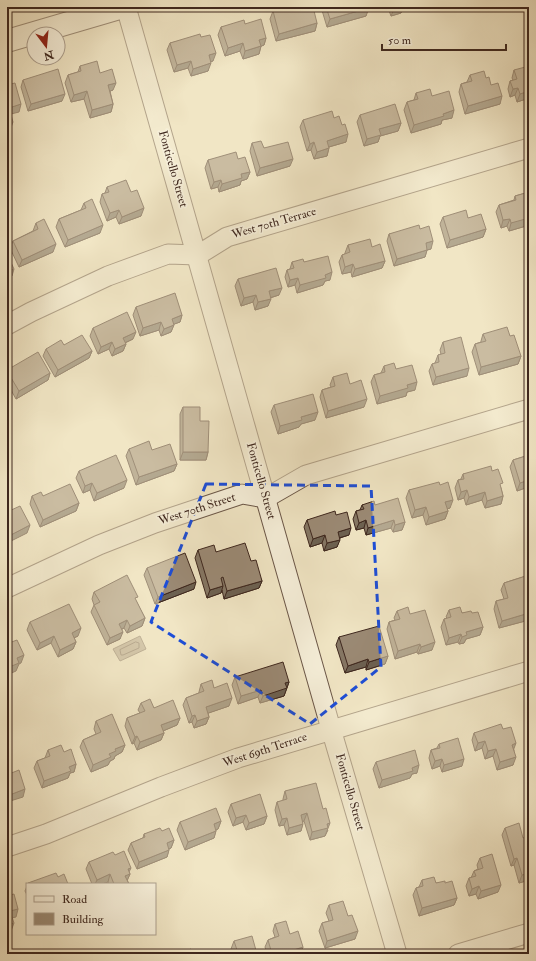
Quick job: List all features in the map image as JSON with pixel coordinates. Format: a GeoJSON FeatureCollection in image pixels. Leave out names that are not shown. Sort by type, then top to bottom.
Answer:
{"type":"FeatureCollection","features":[{"type":"Feature","properties":{"kind":"street"},"geometry":{"type":"LineString","coordinates":[[7,41],[122,7]]}},
{"type":"Feature","properties":{"kind":"street","name":"Fonticello Street"},"geometry":{"type":"LineString","coordinates":[[126,7],[198,255],[331,729],[397,954]]}},
{"type":"Feature","properties":{"kind":"street","name":"West 70th Terrace"},"geometry":{"type":"LineString","coordinates":[[198,255],[226,237],[529,148]]}},
{"type":"Feature","properties":{"kind":"street"},"geometry":{"type":"LineString","coordinates":[[7,325],[31,312],[108,276],[143,262],[168,254],[198,255]]}},
{"type":"Feature","properties":{"kind":"street"},"geometry":{"type":"LineString","coordinates":[[266,498],[306,475],[529,409]]}},
{"type":"Feature","properties":{"kind":"street","name":"West 70th Street"},"geometry":{"type":"LineString","coordinates":[[7,588],[99,545],[155,523],[242,494],[266,498]]}},
{"type":"Feature","properties":{"kind":"street","name":"West 69th Terrace"},"geometry":{"type":"LineString","coordinates":[[7,848],[238,758],[529,671]]}},
{"type":"Feature","properties":{"kind":"street"},"geometry":{"type":"LineString","coordinates":[[458,954],[529,933]]}},
{"type":"Feature","properties":{"kind":"highlighted area"},"geometry":{"type":"Polygon","coordinates":[[[206,484],[371,486],[381,667],[310,724],[151,622],[206,484]]]}},
{"type":"Feature","properties":{"kind":"water"},"geometry":{"type":"Polygon","coordinates":[[[140,636],[146,649],[120,661],[113,649],[140,636]]]}},
{"type":"Feature","properties":{"kind":"building"},"geometry":{"type":"Polygon","coordinates":[[[292,7],[293,10],[302,7],[313,7],[317,23],[279,34],[273,11],[292,7]]]}},
{"type":"Feature","properties":{"kind":"building"},"geometry":{"type":"Polygon","coordinates":[[[326,7],[368,7],[369,8],[330,19],[326,7]]]}},
{"type":"Feature","properties":{"kind":"building"},"geometry":{"type":"Polygon","coordinates":[[[261,19],[266,38],[259,40],[261,46],[245,51],[243,43],[228,48],[221,27],[244,20],[245,24],[261,19]]]}},
{"type":"Feature","properties":{"kind":"building"},"geometry":{"type":"Polygon","coordinates":[[[200,34],[201,37],[210,35],[216,53],[209,55],[211,63],[193,69],[191,61],[177,65],[170,43],[200,34]]]}},
{"type":"Feature","properties":{"kind":"building"},"geometry":{"type":"Polygon","coordinates":[[[97,61],[100,73],[112,69],[116,83],[108,85],[113,104],[92,110],[87,91],[74,95],[68,75],[81,71],[80,66],[97,61]]]}},
{"type":"Feature","properties":{"kind":"building"},"geometry":{"type":"Polygon","coordinates":[[[529,66],[529,91],[520,94],[518,88],[513,89],[510,81],[517,79],[514,70],[529,66]]]}},
{"type":"Feature","properties":{"kind":"building"},"geometry":{"type":"Polygon","coordinates":[[[58,69],[65,94],[31,104],[23,80],[58,69]]]}},
{"type":"Feature","properties":{"kind":"building"},"geometry":{"type":"Polygon","coordinates":[[[484,71],[486,78],[489,77],[491,85],[498,83],[502,96],[468,106],[461,84],[472,81],[470,75],[484,71]]]}},
{"type":"Feature","properties":{"kind":"building"},"geometry":{"type":"Polygon","coordinates":[[[15,83],[21,104],[9,108],[13,122],[7,124],[7,85],[15,83]]]}},
{"type":"Feature","properties":{"kind":"building"},"geometry":{"type":"Polygon","coordinates":[[[430,89],[432,96],[449,91],[454,110],[443,114],[444,116],[414,125],[407,102],[418,99],[416,93],[430,89]]]}},
{"type":"Feature","properties":{"kind":"building"},"geometry":{"type":"Polygon","coordinates":[[[395,104],[401,123],[379,129],[381,135],[367,139],[360,115],[395,104]]]}},
{"type":"Feature","properties":{"kind":"building"},"geometry":{"type":"Polygon","coordinates":[[[332,111],[334,118],[339,116],[342,125],[345,124],[348,134],[327,141],[329,148],[317,152],[314,142],[310,144],[303,120],[332,111]]]}},
{"type":"Feature","properties":{"kind":"building"},"geometry":{"type":"Polygon","coordinates":[[[261,141],[264,148],[288,142],[293,159],[260,168],[252,143],[261,141]]]}},
{"type":"Feature","properties":{"kind":"building"},"geometry":{"type":"Polygon","coordinates":[[[236,152],[238,159],[245,157],[250,172],[241,174],[242,178],[222,184],[221,180],[214,182],[208,160],[236,152]]]}},
{"type":"Feature","properties":{"kind":"building"},"geometry":{"type":"Polygon","coordinates":[[[126,180],[131,192],[137,190],[144,208],[122,217],[119,210],[110,213],[102,194],[109,192],[107,187],[126,180]]]}},
{"type":"Feature","properties":{"kind":"building"},"geometry":{"type":"Polygon","coordinates":[[[529,192],[529,218],[511,223],[510,219],[503,220],[499,205],[516,200],[515,196],[529,192]]]}},
{"type":"Feature","properties":{"kind":"building"},"geometry":{"type":"Polygon","coordinates":[[[92,199],[103,225],[68,240],[59,219],[86,208],[84,203],[92,199]]]}},
{"type":"Feature","properties":{"kind":"building"},"geometry":{"type":"Polygon","coordinates":[[[466,210],[468,218],[481,214],[486,229],[450,240],[443,217],[466,210]]]}},
{"type":"Feature","properties":{"kind":"building"},"geometry":{"type":"Polygon","coordinates":[[[44,219],[56,244],[22,260],[13,241],[38,229],[36,223],[44,219]]]}},
{"type":"Feature","properties":{"kind":"building"},"geometry":{"type":"Polygon","coordinates":[[[419,225],[420,229],[429,226],[433,241],[426,243],[427,250],[397,259],[389,234],[419,225]]]}},
{"type":"Feature","properties":{"kind":"building"},"geometry":{"type":"Polygon","coordinates":[[[370,239],[372,247],[380,244],[385,261],[355,269],[353,264],[345,267],[342,255],[350,252],[348,245],[370,239]]]}},
{"type":"Feature","properties":{"kind":"building"},"geometry":{"type":"Polygon","coordinates":[[[7,254],[14,269],[7,272],[7,254]]]}},
{"type":"Feature","properties":{"kind":"building"},"geometry":{"type":"Polygon","coordinates":[[[328,256],[332,272],[325,275],[326,278],[300,285],[298,278],[290,280],[287,270],[294,268],[292,262],[303,259],[304,262],[328,256]]]}},
{"type":"Feature","properties":{"kind":"building"},"geometry":{"type":"Polygon","coordinates":[[[276,268],[282,288],[269,291],[271,299],[258,302],[256,295],[244,298],[238,279],[276,268]]]}},
{"type":"Feature","properties":{"kind":"building"},"geometry":{"type":"Polygon","coordinates":[[[175,293],[182,315],[172,319],[174,325],[164,329],[161,322],[143,328],[136,307],[175,293]]]}},
{"type":"Feature","properties":{"kind":"building"},"geometry":{"type":"Polygon","coordinates":[[[127,312],[136,332],[123,338],[126,344],[115,349],[112,342],[101,347],[93,328],[127,312]]]}},
{"type":"Feature","properties":{"kind":"building"},"geometry":{"type":"Polygon","coordinates":[[[507,327],[510,336],[514,335],[521,356],[481,367],[475,344],[486,341],[483,334],[507,327]]]}},
{"type":"Feature","properties":{"kind":"building"},"geometry":{"type":"Polygon","coordinates":[[[82,335],[92,351],[58,370],[46,349],[61,340],[64,345],[82,335]]]}},
{"type":"Feature","properties":{"kind":"building"},"geometry":{"type":"Polygon","coordinates":[[[461,337],[469,368],[436,377],[432,364],[439,362],[438,355],[445,353],[443,342],[461,337]]]}},
{"type":"Feature","properties":{"kind":"building"},"geometry":{"type":"Polygon","coordinates":[[[38,352],[50,373],[19,391],[7,370],[38,352]]]}},
{"type":"Feature","properties":{"kind":"building"},"geometry":{"type":"Polygon","coordinates":[[[394,363],[396,369],[412,365],[417,382],[407,385],[408,388],[380,396],[374,375],[385,372],[384,366],[394,363]]]}},
{"type":"Feature","properties":{"kind":"building"},"geometry":{"type":"Polygon","coordinates":[[[347,373],[350,384],[361,380],[367,399],[328,411],[322,390],[335,386],[333,377],[347,373]]]}},
{"type":"Feature","properties":{"kind":"building"},"geometry":{"type":"Polygon","coordinates":[[[313,394],[318,412],[301,417],[302,420],[280,426],[274,405],[313,394]]]}},
{"type":"Feature","properties":{"kind":"building"},"geometry":{"type":"Polygon","coordinates":[[[183,407],[200,407],[200,421],[209,421],[208,452],[183,452],[183,407]]]}},
{"type":"Feature","properties":{"kind":"building"},"geometry":{"type":"Polygon","coordinates":[[[149,441],[152,450],[170,444],[177,464],[139,477],[129,449],[149,441]]]}},
{"type":"Feature","properties":{"kind":"building"},"geometry":{"type":"Polygon","coordinates":[[[116,455],[127,480],[97,493],[92,483],[85,486],[79,471],[116,455]]]}},
{"type":"Feature","properties":{"kind":"building"},"geometry":{"type":"Polygon","coordinates":[[[529,455],[529,480],[520,483],[513,460],[529,455]]]}},
{"type":"Feature","properties":{"kind":"building"},"geometry":{"type":"Polygon","coordinates":[[[491,466],[492,471],[498,469],[503,483],[500,484],[503,496],[487,501],[485,492],[469,497],[467,490],[461,492],[458,480],[464,479],[463,474],[491,466]]]}},
{"type":"Feature","properties":{"kind":"building"},"geometry":{"type":"Polygon","coordinates":[[[439,482],[440,485],[448,482],[453,500],[445,502],[448,511],[429,517],[426,507],[415,510],[409,490],[439,482]]]}},
{"type":"Feature","properties":{"kind":"building"},"geometry":{"type":"Polygon","coordinates":[[[70,484],[79,503],[43,520],[32,496],[41,492],[43,496],[70,484]]]}},
{"type":"Feature","properties":{"kind":"building"},"geometry":{"type":"Polygon","coordinates":[[[398,498],[405,522],[395,525],[394,520],[368,528],[366,520],[359,523],[356,511],[364,509],[362,505],[374,501],[375,505],[398,498]]]}},
{"type":"Feature","properties":{"kind":"building"},"geometry":{"type":"Polygon","coordinates":[[[20,506],[30,525],[7,537],[7,512],[20,506]]]}},
{"type":"Feature","properties":{"kind":"building"},"geometry":{"type":"Polygon","coordinates":[[[335,511],[336,515],[347,512],[351,528],[338,532],[340,540],[327,543],[325,535],[313,539],[307,520],[335,511]]]}},
{"type":"Feature","properties":{"kind":"building"},"geometry":{"type":"Polygon","coordinates":[[[245,543],[251,561],[256,560],[262,581],[227,591],[223,577],[221,578],[223,586],[210,590],[198,550],[214,545],[216,552],[245,543]]]}},
{"type":"Feature","properties":{"kind":"building"},"geometry":{"type":"Polygon","coordinates":[[[185,553],[196,582],[158,597],[147,568],[185,553]]]}},
{"type":"Feature","properties":{"kind":"building"},"geometry":{"type":"Polygon","coordinates":[[[127,575],[138,597],[135,598],[145,618],[130,626],[127,620],[119,624],[123,632],[110,638],[94,605],[100,602],[94,592],[127,575]]]}},
{"type":"Feature","properties":{"kind":"building"},"geometry":{"type":"Polygon","coordinates":[[[529,575],[529,613],[502,621],[496,601],[508,598],[504,583],[529,575]]]}},
{"type":"Feature","properties":{"kind":"building"},"geometry":{"type":"Polygon","coordinates":[[[69,604],[81,628],[72,633],[76,642],[60,650],[54,636],[40,643],[30,622],[69,604]]]}},
{"type":"Feature","properties":{"kind":"building"},"geometry":{"type":"Polygon","coordinates":[[[408,607],[410,614],[425,610],[435,642],[421,647],[420,644],[398,651],[389,622],[400,619],[397,611],[408,607]]]}},
{"type":"Feature","properties":{"kind":"building"},"geometry":{"type":"Polygon","coordinates":[[[460,607],[462,613],[471,611],[472,613],[478,612],[483,627],[466,632],[467,635],[462,637],[461,634],[449,638],[444,619],[451,617],[449,610],[460,607]]]}},
{"type":"Feature","properties":{"kind":"building"},"geometry":{"type":"Polygon","coordinates":[[[379,626],[388,656],[369,662],[368,659],[348,666],[339,637],[379,626]]]}},
{"type":"Feature","properties":{"kind":"building"},"geometry":{"type":"Polygon","coordinates":[[[7,639],[9,643],[17,640],[24,655],[17,658],[19,663],[7,668],[7,639]]]}},
{"type":"Feature","properties":{"kind":"building"},"geometry":{"type":"Polygon","coordinates":[[[283,662],[289,682],[285,683],[287,688],[263,696],[261,690],[241,696],[235,677],[283,662]]]}},
{"type":"Feature","properties":{"kind":"building"},"geometry":{"type":"Polygon","coordinates":[[[212,680],[214,688],[227,683],[232,698],[206,707],[209,717],[197,721],[195,715],[192,716],[186,698],[204,691],[201,684],[212,680]]]}},
{"type":"Feature","properties":{"kind":"building"},"geometry":{"type":"Polygon","coordinates":[[[150,699],[154,708],[173,700],[180,718],[161,725],[164,733],[140,742],[137,736],[135,737],[127,718],[145,711],[141,703],[150,699]]]}},
{"type":"Feature","properties":{"kind":"building"},"geometry":{"type":"Polygon","coordinates":[[[112,714],[125,745],[115,749],[116,751],[109,754],[111,757],[93,765],[83,740],[101,732],[96,721],[112,714]]]}},
{"type":"Feature","properties":{"kind":"building"},"geometry":{"type":"Polygon","coordinates":[[[501,724],[503,729],[511,727],[516,743],[512,745],[516,757],[500,762],[496,749],[488,751],[485,741],[478,743],[474,733],[501,724]]]}},
{"type":"Feature","properties":{"kind":"building"},"geometry":{"type":"Polygon","coordinates":[[[458,738],[464,759],[444,765],[442,759],[435,761],[431,750],[440,748],[439,744],[458,738]]]}},
{"type":"Feature","properties":{"kind":"building"},"geometry":{"type":"Polygon","coordinates":[[[61,745],[64,752],[71,749],[76,764],[69,767],[71,771],[44,781],[37,761],[50,756],[48,750],[61,745]]]}},
{"type":"Feature","properties":{"kind":"building"},"geometry":{"type":"Polygon","coordinates":[[[415,750],[419,765],[412,768],[413,771],[382,780],[376,762],[415,750]]]}},
{"type":"Feature","properties":{"kind":"building"},"geometry":{"type":"Polygon","coordinates":[[[7,769],[9,774],[19,770],[25,789],[7,796],[7,769]]]}},
{"type":"Feature","properties":{"kind":"building"},"geometry":{"type":"Polygon","coordinates":[[[316,783],[323,809],[326,808],[330,823],[327,824],[328,828],[312,832],[307,813],[301,815],[303,824],[289,828],[287,818],[282,819],[277,802],[287,799],[285,791],[316,783]]]}},
{"type":"Feature","properties":{"kind":"building"},"geometry":{"type":"Polygon","coordinates":[[[260,794],[267,816],[249,823],[246,815],[236,818],[231,804],[260,794]]]}},
{"type":"Feature","properties":{"kind":"building"},"geometry":{"type":"Polygon","coordinates":[[[216,808],[221,821],[214,824],[216,831],[188,842],[180,822],[216,808]]]}},
{"type":"Feature","properties":{"kind":"building"},"geometry":{"type":"Polygon","coordinates":[[[519,823],[523,838],[529,836],[529,873],[522,875],[517,858],[514,859],[505,828],[519,823]]]}},
{"type":"Feature","properties":{"kind":"building"},"geometry":{"type":"Polygon","coordinates":[[[160,828],[162,831],[169,828],[174,840],[167,843],[169,850],[139,862],[131,843],[145,837],[144,834],[160,828]]]}},
{"type":"Feature","properties":{"kind":"building"},"geometry":{"type":"Polygon","coordinates":[[[124,851],[131,868],[128,869],[130,874],[125,876],[128,883],[114,883],[110,874],[97,880],[89,862],[113,852],[115,855],[124,851]]]}},
{"type":"Feature","properties":{"kind":"building"},"geometry":{"type":"Polygon","coordinates":[[[492,854],[501,885],[481,891],[479,886],[472,889],[469,878],[476,876],[474,871],[483,868],[480,858],[492,854]]]}},
{"type":"Feature","properties":{"kind":"building"},"geometry":{"type":"Polygon","coordinates":[[[56,873],[58,877],[64,874],[68,883],[28,883],[56,873]]]}},
{"type":"Feature","properties":{"kind":"building"},"geometry":{"type":"Polygon","coordinates":[[[434,877],[436,883],[452,881],[457,898],[422,908],[416,888],[423,886],[422,880],[434,877]]]}},
{"type":"Feature","properties":{"kind":"building"},"geometry":{"type":"Polygon","coordinates":[[[14,894],[18,909],[10,911],[14,923],[7,925],[7,896],[14,894]]]}},
{"type":"Feature","properties":{"kind":"building"},"geometry":{"type":"Polygon","coordinates":[[[343,901],[348,916],[352,915],[358,931],[327,941],[322,923],[333,920],[329,905],[343,901]]]}},
{"type":"Feature","properties":{"kind":"building"},"geometry":{"type":"Polygon","coordinates":[[[286,921],[290,934],[298,931],[303,947],[281,954],[272,954],[268,940],[279,936],[275,924],[286,921]]]}},
{"type":"Feature","properties":{"kind":"building"},"geometry":{"type":"Polygon","coordinates":[[[252,936],[257,954],[225,954],[237,950],[234,941],[252,936]]]}},
{"type":"Feature","properties":{"kind":"building"},"geometry":{"type":"Polygon","coordinates":[[[191,949],[193,954],[184,954],[183,952],[191,949]]]}}]}
